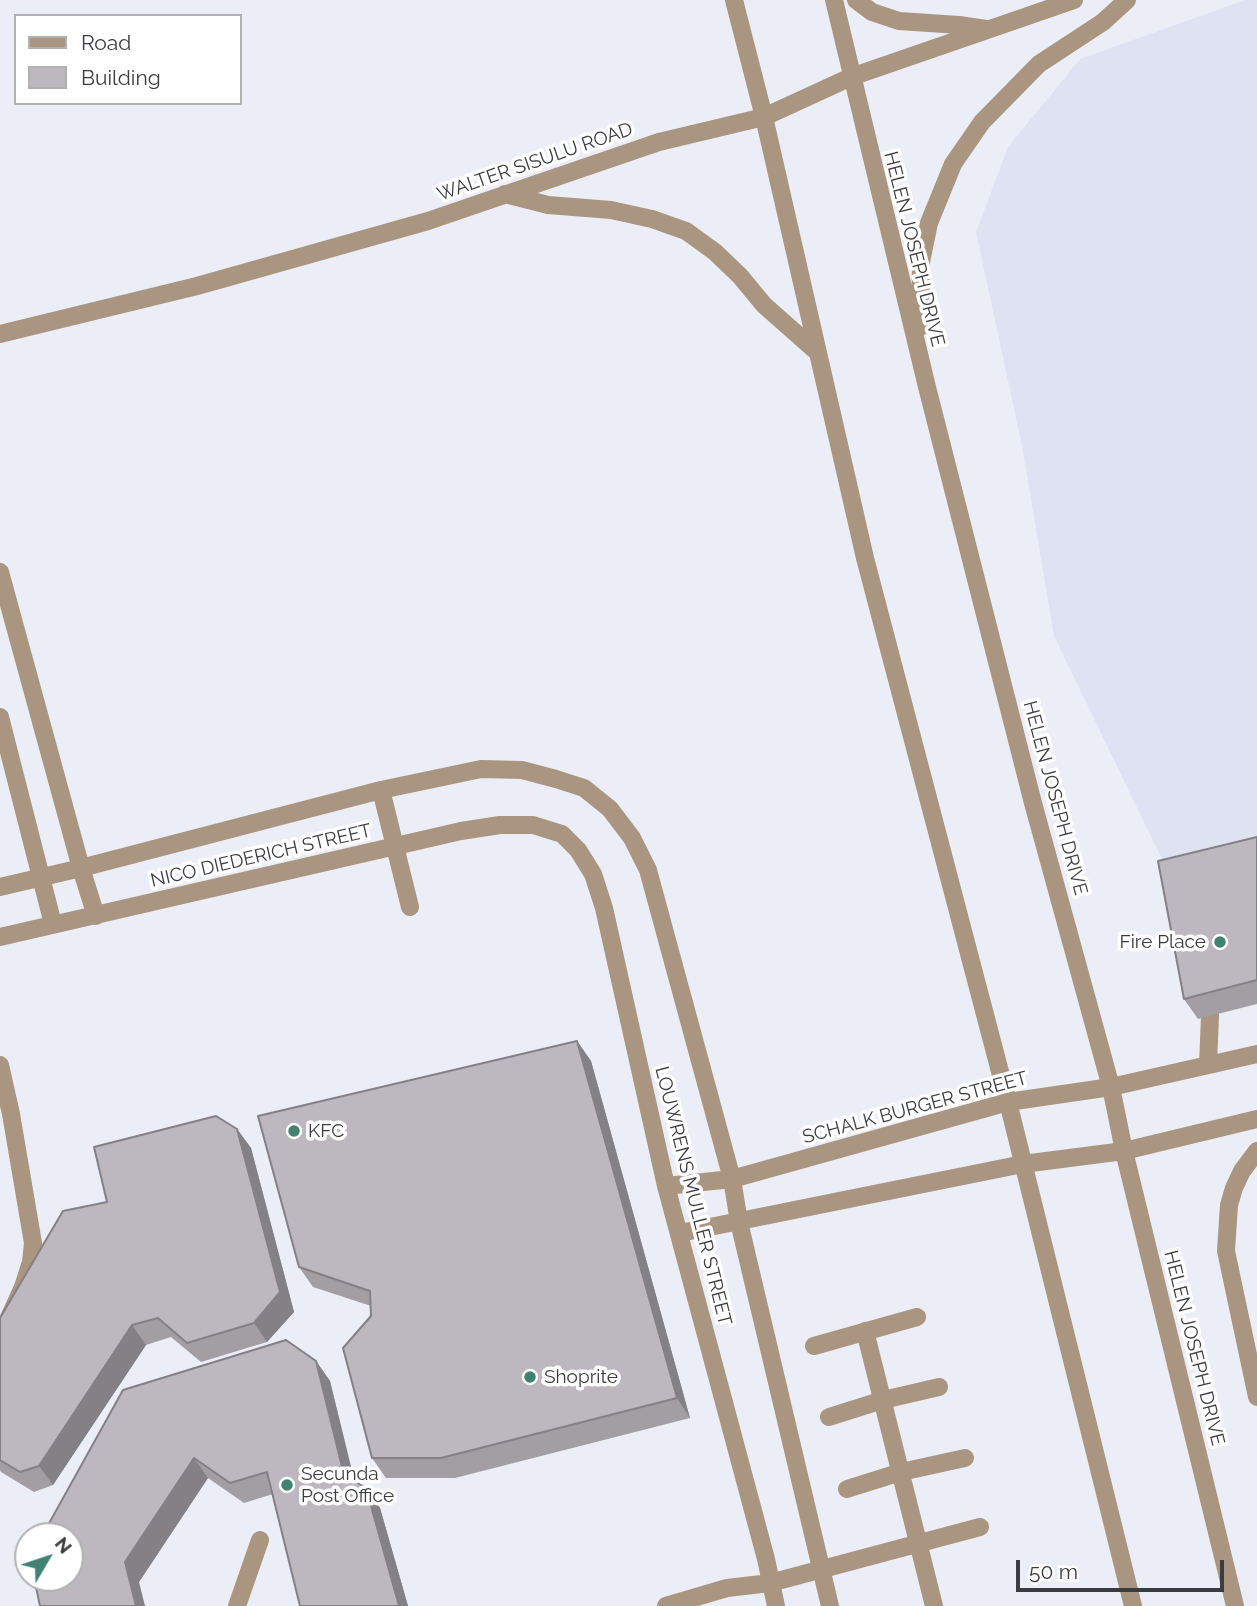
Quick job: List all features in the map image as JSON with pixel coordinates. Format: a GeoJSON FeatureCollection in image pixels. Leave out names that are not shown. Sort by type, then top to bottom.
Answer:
{"type":"FeatureCollection","features":[{"type":"Feature","properties":{"kind":"street"},"geometry":{"type":"LineString","coordinates":[[734,0],[764,117],[865,558],[1008,1102],[1133,1606]]}},
{"type":"Feature","properties":{"kind":"street","name":"HELEN JOSEPH DRIVE"},"geometry":{"type":"LineString","coordinates":[[834,0],[927,387],[1033,803],[1111,1087],[1124,1151],[1235,1606]]}},
{"type":"Feature","properties":{"kind":"street"},"geometry":{"type":"LineString","coordinates":[[856,0],[872,12],[900,21],[987,30]]}},
{"type":"Feature","properties":{"kind":"street","name":"WALTER SISULU ROAD"},"geometry":{"type":"LineString","coordinates":[[0,334],[197,286],[428,221],[659,142],[764,117],[851,77],[1074,0]]}},
{"type":"Feature","properties":{"kind":"street"},"geometry":{"type":"LineString","coordinates":[[927,387],[918,315],[921,262],[929,223],[953,164],[982,122],[1039,64],[1103,22],[1127,0]]}},
{"type":"Feature","properties":{"kind":"street"},"geometry":{"type":"LineString","coordinates":[[505,194],[548,205],[611,210],[652,219],[686,231],[715,252],[764,304],[816,351]]}},
{"type":"Feature","properties":{"kind":"street"},"geometry":{"type":"LineString","coordinates":[[0,572],[96,916]]}},
{"type":"Feature","properties":{"kind":"street"},"geometry":{"type":"LineString","coordinates":[[0,717],[53,924]]}},
{"type":"Feature","properties":{"kind":"street"},"geometry":{"type":"LineString","coordinates":[[0,887],[81,869],[381,790],[481,769],[522,770],[584,788],[610,809],[632,838],[648,870],[732,1179],[739,1222],[830,1606]]}},
{"type":"Feature","properties":{"kind":"street"},"geometry":{"type":"LineString","coordinates":[[381,790],[410,907]]}},
{"type":"Feature","properties":{"kind":"street","name":"NICO DIEDERICH STREET"},"geometry":{"type":"LineString","coordinates":[[0,937],[461,831],[500,825],[533,825]]}},
{"type":"Feature","properties":{"kind":"street","name":"LOUWRENS MULLER STREET"},"geometry":{"type":"LineString","coordinates":[[533,825],[562,834],[578,850],[593,874],[604,908],[666,1186],[766,1559],[776,1606]]}},
{"type":"Feature","properties":{"kind":"street"},"geometry":{"type":"LineString","coordinates":[[1208,1065],[1210,975]]}},
{"type":"Feature","properties":{"kind":"street","name":"SCHALK BURGER STREET"},"geometry":{"type":"LineString","coordinates":[[666,1186],[732,1179],[1008,1102],[1111,1087],[1257,1054]]}},
{"type":"Feature","properties":{"kind":"street"},"geometry":{"type":"LineString","coordinates":[[0,1065],[33,1243],[31,1262],[23,1287],[0,1338]]}},
{"type":"Feature","properties":{"kind":"street"},"geometry":{"type":"LineString","coordinates":[[680,1233],[1023,1164],[1124,1151],[1257,1119]]}},
{"type":"Feature","properties":{"kind":"street"},"geometry":{"type":"LineString","coordinates":[[1257,1151],[1242,1171],[1234,1188],[1229,1205],[1226,1251],[1257,1396]]}},
{"type":"Feature","properties":{"kind":"street"},"geometry":{"type":"LineString","coordinates":[[814,1346],[917,1317]]}},
{"type":"Feature","properties":{"kind":"street"},"geometry":{"type":"LineString","coordinates":[[865,1331],[934,1606]]}},
{"type":"Feature","properties":{"kind":"street"},"geometry":{"type":"LineString","coordinates":[[829,1417],[883,1400],[939,1387]]}},
{"type":"Feature","properties":{"kind":"street"},"geometry":{"type":"LineString","coordinates":[[847,1489],[901,1472],[965,1458]]}},
{"type":"Feature","properties":{"kind":"street"},"geometry":{"type":"LineString","coordinates":[[666,1606],[727,1588],[770,1583],[980,1527]]}},
{"type":"Feature","properties":{"kind":"street"},"geometry":{"type":"LineString","coordinates":[[237,1606],[260,1540]]}},
{"type":"Feature","properties":{"kind":"shaded area"},"geometry":{"type":"Polygon","coordinates":[[[1245,0],[1257,0],[1257,860],[1172,880],[1054,636],[1021,441],[976,232],[1008,147],[1080,59],[1245,0]]]}},
{"type":"Feature","properties":{"kind":"building","name":"Fire Place"},"geometry":{"type":"Polygon","coordinates":[[[1257,837],[1257,980],[1184,999],[1158,861],[1257,837]]]}},
{"type":"Feature","properties":{"kind":"building"},"geometry":{"type":"Polygon","coordinates":[[[577,1041],[677,1398],[441,1458],[372,1458],[343,1348],[371,1316],[370,1291],[299,1267],[258,1116],[577,1041]]]}},
{"type":"Feature","properties":{"kind":"building"},"geometry":{"type":"Polygon","coordinates":[[[216,1116],[237,1129],[280,1292],[254,1323],[187,1343],[158,1318],[132,1325],[39,1466],[20,1472],[0,1460],[0,1318],[63,1211],[107,1202],[94,1147],[216,1116]]]}},
{"type":"Feature","properties":{"kind":"building","name":"Secunda Post Office"},"geometry":{"type":"Polygon","coordinates":[[[286,1340],[316,1361],[344,1475],[366,1488],[399,1606],[300,1606],[267,1472],[230,1483],[194,1458],[125,1562],[136,1606],[40,1606],[37,1592],[84,1592],[84,1522],[50,1522],[123,1390],[286,1340]]]}},
{"type":"Feature","properties":{"kind":"place","name":"Fire Place"},"geometry":{"type":"Point","coordinates":[1220,942]}},
{"type":"Feature","properties":{"kind":"place","name":"KFC"},"geometry":{"type":"Point","coordinates":[294,1131]}},
{"type":"Feature","properties":{"kind":"place","name":"Shoprite"},"geometry":{"type":"Point","coordinates":[530,1377]}},
{"type":"Feature","properties":{"kind":"place","name":"Secunda Post Office"},"geometry":{"type":"Point","coordinates":[287,1485]}}]}
